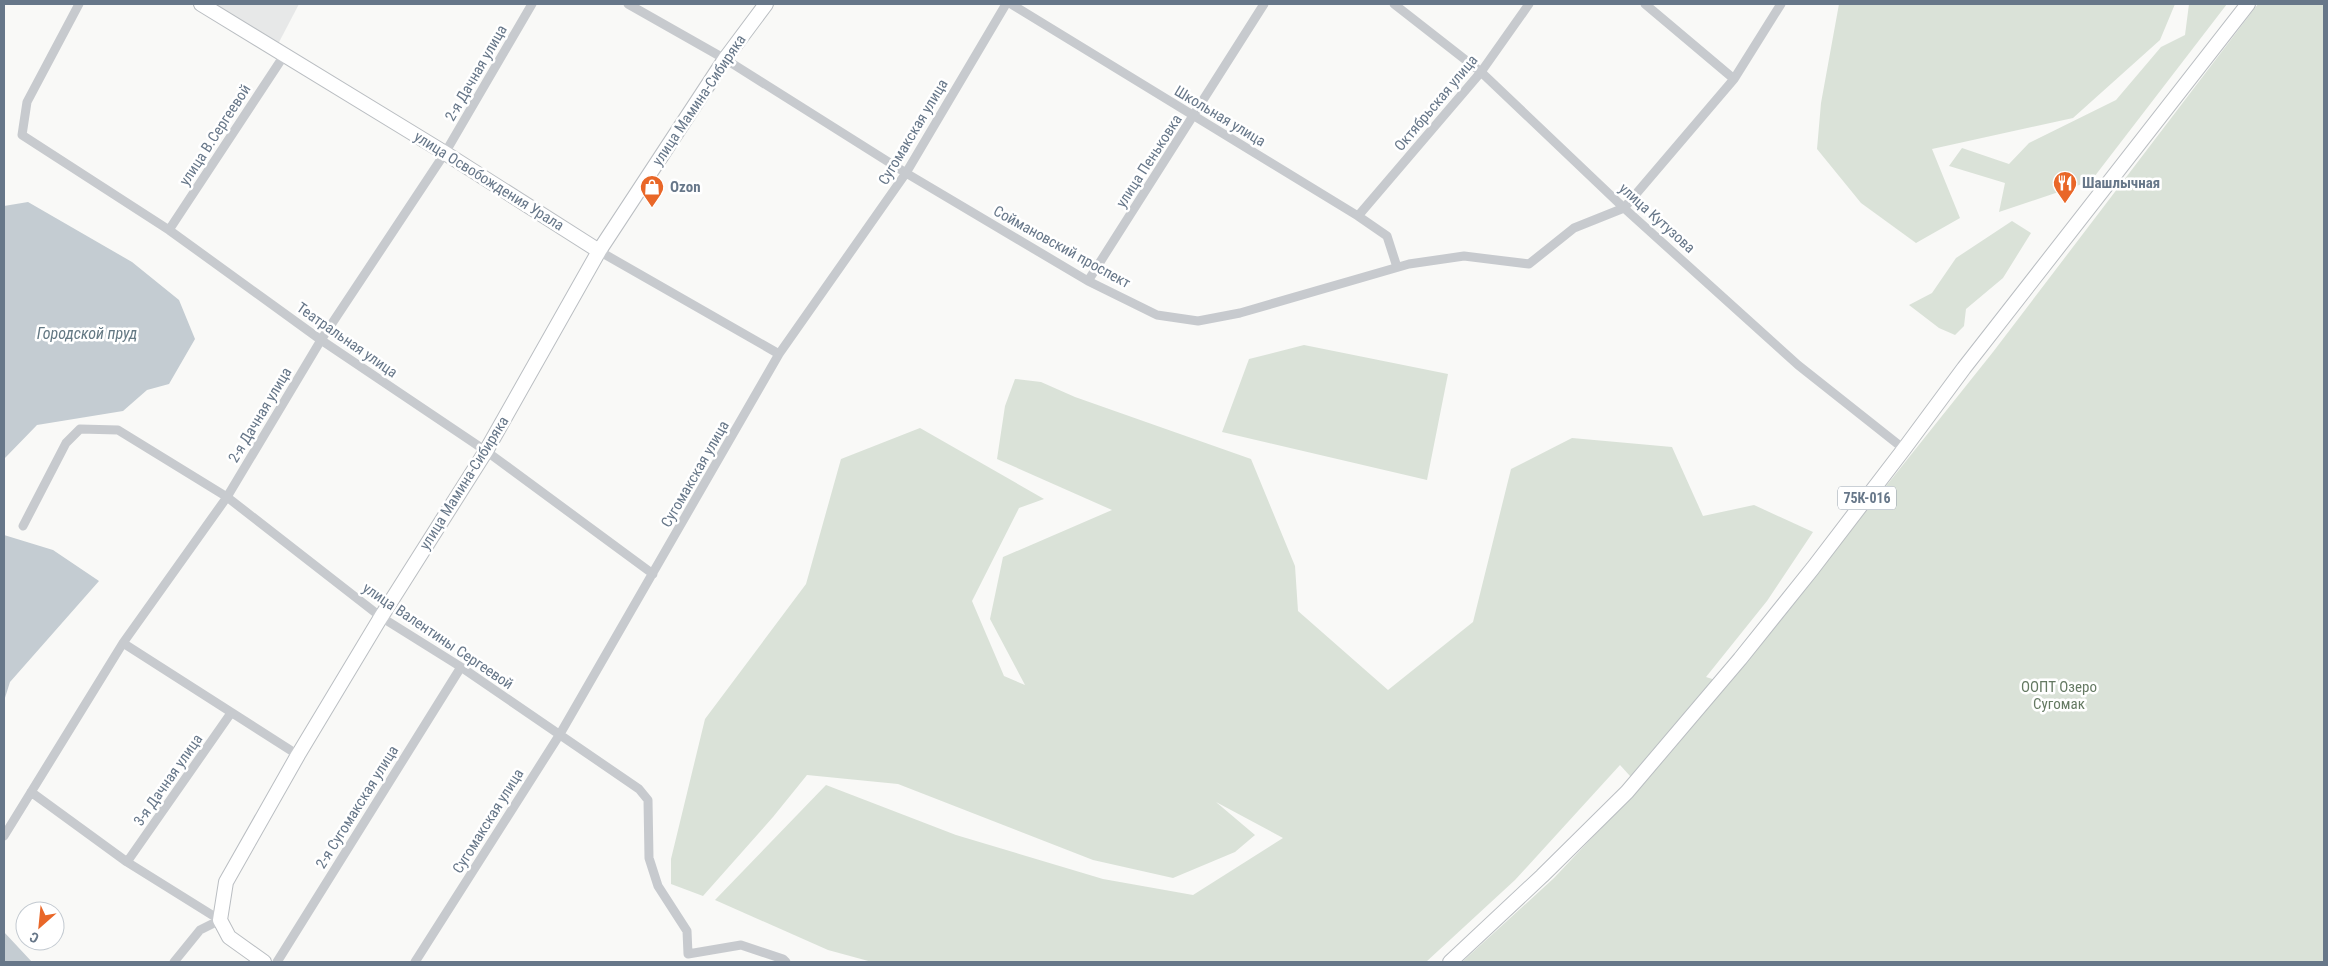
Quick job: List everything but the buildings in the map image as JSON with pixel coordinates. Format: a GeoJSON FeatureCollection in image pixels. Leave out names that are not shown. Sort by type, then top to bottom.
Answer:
{"type":"FeatureCollection","features":[{"type":"Feature","properties":{"kind":"main road","name":"улица Освобождения Урала"},"geometry":{"type":"LineString","coordinates":[[201,4],[445,153],[599,251]]}},
{"type":"Feature","properties":{"kind":"main road","name":"улица Мамина-Сибиряка"},"geometry":{"type":"LineString","coordinates":[[220,920],[226,882],[298,756],[381,617],[486,451],[599,251],[725,59],[765,4]]}},
{"type":"Feature","properties":{"kind":"main road","name":"75К-016"},"geometry":{"type":"LineString","coordinates":[[1450,962],[1542,876],[1627,792],[1740,659],[1904,450],[1964,368],[2248,4]]}},
{"type":"Feature","properties":{"kind":"main road"},"geometry":{"type":"LineString","coordinates":[[220,920],[228,937],[264,962]]}},
{"type":"Feature","properties":{"kind":"street","name":"Театральная улица"},"geometry":{"type":"LineString","coordinates":[[78,4],[27,102],[22,136],[168,230],[321,340],[486,451],[653,574]]}},
{"type":"Feature","properties":{"kind":"street","name":"2-я Дачная улица"},"geometry":{"type":"LineString","coordinates":[[4,836],[123,643],[227,497],[321,340],[445,153],[532,4]]}},
{"type":"Feature","properties":{"kind":"street","name":"Соймановский проспект"},"geometry":{"type":"LineString","coordinates":[[628,4],[725,59],[906,173],[1088,281],[1156,315],[1198,321],[1240,312],[1397,267],[1464,256],[1530,264],[1574,228],[1624,208]]}},
{"type":"Feature","properties":{"kind":"street","name":"Сугомакская улица"},"geometry":{"type":"LineString","coordinates":[[415,962],[560,734],[779,354],[906,173],[1006,4]]}},
{"type":"Feature","properties":{"kind":"street","name":"Школьная улица"},"geometry":{"type":"LineString","coordinates":[[1010,4],[1358,216],[1387,236],[1397,267]]}},
{"type":"Feature","properties":{"kind":"street","name":"улица Пеньковка"},"geometry":{"type":"LineString","coordinates":[[1088,281],[1264,4]]}},
{"type":"Feature","properties":{"kind":"street","name":"улица Кутузова"},"geometry":{"type":"LineString","coordinates":[[1394,4],[1481,72],[1624,208],[1798,364],[1904,450]]}},
{"type":"Feature","properties":{"kind":"street","name":"Октябрьская улица"},"geometry":{"type":"LineString","coordinates":[[1358,216],[1481,72],[1529,4]]}},
{"type":"Feature","properties":{"kind":"street"},"geometry":{"type":"LineString","coordinates":[[1645,4],[1734,79]]}},
{"type":"Feature","properties":{"kind":"street"},"geometry":{"type":"LineString","coordinates":[[1624,208],[1734,79],[1781,4]]}},
{"type":"Feature","properties":{"kind":"street","name":"улица В.Сергеевой"},"geometry":{"type":"LineString","coordinates":[[168,230],[285,54]]}},
{"type":"Feature","properties":{"kind":"street","name":"улица Освобождения Урала"},"geometry":{"type":"LineString","coordinates":[[599,251],[779,354]]}},
{"type":"Feature","properties":{"kind":"street","name":"улица Валентины Сергеевой"},"geometry":{"type":"LineString","coordinates":[[23,526],[66,444],[80,429],[118,430],[227,497],[381,617],[460,667],[639,788],[648,800],[649,858],[658,886],[687,931],[685,958],[741,946],[786,962]]}},
{"type":"Feature","properties":{"kind":"street"},"geometry":{"type":"LineString","coordinates":[[123,643],[298,756]]}},
{"type":"Feature","properties":{"kind":"street","name":"2-я Сугомакская улица"},"geometry":{"type":"LineString","coordinates":[[277,962],[460,667]]}},
{"type":"Feature","properties":{"kind":"street","name":"3-я Дачная улица"},"geometry":{"type":"LineString","coordinates":[[127,862],[232,713]]}},
{"type":"Feature","properties":{"kind":"street"},"geometry":{"type":"LineString","coordinates":[[31,792],[127,862],[220,920]]}},
{"type":"Feature","properties":{"kind":"street"},"geometry":{"type":"LineString","coordinates":[[174,962],[200,930],[220,920]]}},
{"type":"Feature","properties":{"kind":"shaded area"},"geometry":{"type":"Polygon","coordinates":[[[210,4],[299,4],[277,46],[210,4]]]}},
{"type":"Feature","properties":{"kind":"green space"},"geometry":{"type":"Polygon","coordinates":[[[1839,4],[2175,4],[2160,40],[2073,118],[1932,149],[1960,218],[1916,243],[1861,203],[1817,149],[1821,103],[1839,4]]]}},
{"type":"Feature","properties":{"kind":"green space"},"geometry":{"type":"Polygon","coordinates":[[[2189,4],[2227,4],[2091,181],[1999,212],[2005,183],[1949,166],[1962,148],[2009,164],[2029,143],[2116,100],[2161,47],[2185,35],[2189,4]]]}},
{"type":"Feature","properties":{"kind":"green space","name":"ООПТ Озеро Сугомак"},"geometry":{"type":"Polygon","coordinates":[[[2258,4],[2324,4],[2324,962],[1462,962],[1554,878],[1640,787],[1620,765],[1515,880],[1426,962],[872,962],[828,950],[715,900],[826,785],[956,835],[1103,879],[1193,895],[1283,838],[1216,802],[1255,835],[1235,852],[1173,878],[1093,860],[898,784],[807,775],[773,817],[703,896],[671,884],[671,859],[705,719],[806,584],[841,459],[920,428],[1044,499],[1019,508],[972,601],[1004,676],[1025,685],[990,619],[1003,557],[1112,510],[997,459],[1005,406],[1015,379],[1041,382],[1075,397],[1251,459],[1295,566],[1298,611],[1388,690],[1473,622],[1511,469],[1572,438],[1672,447],[1703,516],[1754,505],[1813,532],[1767,601],[1706,677],[1728,684],[1993,352],[2258,4]]]}},
{"type":"Feature","properties":{"kind":"green space"},"geometry":{"type":"Polygon","coordinates":[[[2012,221],[2031,233],[2003,278],[1966,309],[1964,326],[1955,335],[1939,328],[1909,305],[1932,293],[1956,258],[2012,221]]]}},
{"type":"Feature","properties":{"kind":"green space"},"geometry":{"type":"Polygon","coordinates":[[[1304,345],[1448,374],[1427,480],[1222,432],[1249,359],[1304,345]]]}},
{"type":"Feature","properties":{"kind":"water","name":"Городской пруд"},"geometry":{"type":"Polygon","coordinates":[[[28,202],[132,262],[179,300],[195,339],[169,384],[147,390],[123,411],[37,425],[4,459],[4,206],[28,202]]]}},
{"type":"Feature","properties":{"kind":"water"},"geometry":{"type":"Polygon","coordinates":[[[4,535],[53,550],[99,581],[10,682],[4,701],[4,535]]]}},
{"type":"Feature","properties":{"kind":"water"},"geometry":{"type":"Polygon","coordinates":[[[4,932],[15,944],[15,951],[22,951],[32,962],[4,962],[4,932]]]}},
{"type":"Feature","properties":{"kind":"place","name":"Шашлычная"},"geometry":{"type":"Point","coordinates":[2065,204]}},
{"type":"Feature","properties":{"kind":"place","name":"Ozon"},"geometry":{"type":"Point","coordinates":[652,208]}}]}
